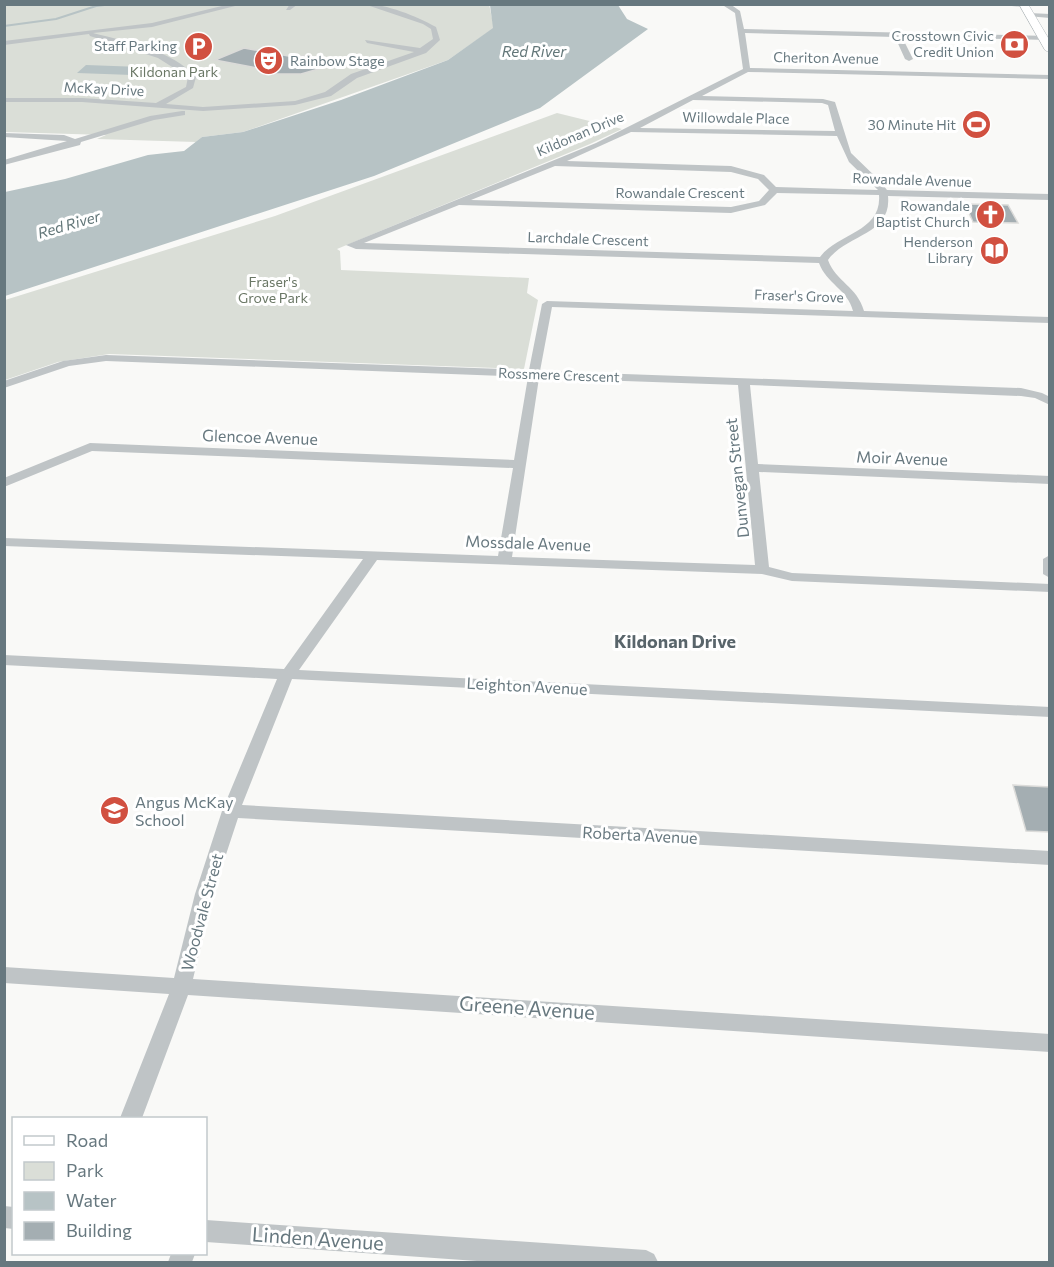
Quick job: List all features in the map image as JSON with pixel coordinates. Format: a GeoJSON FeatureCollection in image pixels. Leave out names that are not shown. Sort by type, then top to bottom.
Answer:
{"type":"FeatureCollection","features":[{"type":"Feature","properties":{"kind":"main road"},"geometry":{"type":"LineString","coordinates":[[1036,4],[1046,16],[1050,26]]}},
{"type":"Feature","properties":{"kind":"main road"},"geometry":{"type":"LineString","coordinates":[[1024,5],[1048,43]]}},
{"type":"Feature","properties":{"kind":"street"},"geometry":{"type":"LineString","coordinates":[[4,43],[152,25],[240,4]]}},
{"type":"Feature","properties":{"kind":"street"},"geometry":{"type":"LineString","coordinates":[[288,9],[295,4]]}},
{"type":"Feature","properties":{"kind":"street"},"geometry":{"type":"LineString","coordinates":[[4,163],[77,143],[153,118],[203,109],[283,105],[315,99],[333,92],[358,74],[423,51],[437,40],[434,28],[412,18],[367,4]]}},
{"type":"Feature","properties":{"kind":"street"},"geometry":{"type":"LineString","coordinates":[[724,4],[737,11],[747,70]]}},
{"type":"Feature","properties":{"kind":"street"},"geometry":{"type":"LineString","coordinates":[[990,4],[1024,5]]}},
{"type":"Feature","properties":{"kind":"street"},"geometry":{"type":"LineString","coordinates":[[191,15],[219,20]]}},
{"type":"Feature","properties":{"kind":"street"},"geometry":{"type":"LineString","coordinates":[[1029,15],[1046,16]]}},
{"type":"Feature","properties":{"kind":"street"},"geometry":{"type":"LineString","coordinates":[[741,31],[897,34],[1048,43]]}},
{"type":"Feature","properties":{"kind":"street"},"geometry":{"type":"LineString","coordinates":[[82,33],[167,60],[187,71],[192,77],[189,87],[158,105],[153,118]]}},
{"type":"Feature","properties":{"kind":"street"},"geometry":{"type":"LineString","coordinates":[[897,34],[909,59]]}},
{"type":"Feature","properties":{"kind":"street"},"geometry":{"type":"LineString","coordinates":[[367,41],[423,51]]}},
{"type":"Feature","properties":{"kind":"street","name":"Cheriton Avenue"},"geometry":{"type":"LineString","coordinates":[[747,70],[1050,77]]}},
{"type":"Feature","properties":{"kind":"street","name":"Kildonan Drive"},"geometry":{"type":"LineString","coordinates":[[351,245],[599,145],[747,70]]}},
{"type":"Feature","properties":{"kind":"street"},"geometry":{"type":"LineString","coordinates":[[690,97],[829,102],[832,104],[850,158],[877,180],[885,197],[883,212],[875,222],[860,233],[834,245],[824,260],[827,271],[855,298],[859,313]]}},
{"type":"Feature","properties":{"kind":"street","name":"McKay Drive"},"geometry":{"type":"LineString","coordinates":[[4,100],[82,100],[203,109]]}},
{"type":"Feature","properties":{"kind":"street","name":"Willowdale Place"},"geometry":{"type":"LineString","coordinates":[[630,129],[841,134]]}},
{"type":"Feature","properties":{"kind":"street"},"geometry":{"type":"LineString","coordinates":[[4,135],[64,137],[77,143]]}},
{"type":"Feature","properties":{"kind":"street","name":"Rowandale Crescent"},"geometry":{"type":"LineString","coordinates":[[456,202],[731,210],[759,205],[771,198],[774,190],[761,177],[731,169],[552,163]]}},
{"type":"Feature","properties":{"kind":"street","name":"Rowandale Avenue"},"geometry":{"type":"LineString","coordinates":[[774,190],[1050,197]]}},
{"type":"Feature","properties":{"kind":"street","name":"Larchdale Crescent"},"geometry":{"type":"LineString","coordinates":[[351,245],[824,260]]}},
{"type":"Feature","properties":{"kind":"street","name":"Fraser's Grove"},"geometry":{"type":"LineString","coordinates":[[534,374],[547,304],[1050,320]]}},
{"type":"Feature","properties":{"kind":"street","name":"Rossmere Crescent"},"geometry":{"type":"LineString","coordinates":[[4,385],[67,363],[106,358],[1021,392],[1038,395],[1050,402]]}},
{"type":"Feature","properties":{"kind":"street"},"geometry":{"type":"LineString","coordinates":[[506,559],[534,374]]}},
{"type":"Feature","properties":{"kind":"street","name":"Dunvegan Street"},"geometry":{"type":"LineString","coordinates":[[744,382],[762,570]]}},
{"type":"Feature","properties":{"kind":"street","name":"Glencoe Avenue"},"geometry":{"type":"LineString","coordinates":[[4,483],[90,447],[520,464]]}},
{"type":"Feature","properties":{"kind":"street","name":"Moir Avenue"},"geometry":{"type":"LineString","coordinates":[[753,468],[1050,480]]}},
{"type":"Feature","properties":{"kind":"street","name":"Mossdale Avenue"},"geometry":{"type":"LineString","coordinates":[[4,542],[762,570],[792,577],[1050,588]]}},
{"type":"Feature","properties":{"kind":"street","name":"Woodvale Street"},"geometry":{"type":"LineString","coordinates":[[132,1117],[182,985],[204,894],[231,811],[262,729],[288,674],[373,556]]}},
{"type":"Feature","properties":{"kind":"street"},"geometry":{"type":"LineString","coordinates":[[1050,559],[1050,574]]}},
{"type":"Feature","properties":{"kind":"street","name":"Leighton Avenue"},"geometry":{"type":"LineString","coordinates":[[4,660],[1050,712]]}},
{"type":"Feature","properties":{"kind":"street","name":"Roberta Avenue"},"geometry":{"type":"LineString","coordinates":[[231,811],[1050,858]]}},
{"type":"Feature","properties":{"kind":"street","name":"Greene Avenue"},"geometry":{"type":"LineString","coordinates":[[4,975],[1050,1043]]}},
{"type":"Feature","properties":{"kind":"street","name":"Linden Avenue"},"geometry":{"type":"LineString","coordinates":[[207,1231],[646,1263]]}},
{"type":"Feature","properties":{"kind":"green space","name":"Kildonan Park"},"geometry":{"type":"Polygon","coordinates":[[[489,4],[494,28],[448,60],[243,132],[202,137],[196,142],[97,139],[106,135],[5,132],[4,5],[489,4]]]}},
{"type":"Feature","properties":{"kind":"green space","name":"Fraser's Grove Park"},"geometry":{"type":"Polygon","coordinates":[[[557,113],[622,129],[337,249],[340,251],[341,270],[529,278],[527,293],[538,300],[524,369],[109,354],[58,362],[5,380],[5,300],[275,216],[557,113]]]}},
{"type":"Feature","properties":{"kind":"water","name":"Red River"},"geometry":{"type":"Polygon","coordinates":[[[490,5],[618,5],[627,19],[648,29],[540,108],[374,176],[5,296],[5,192],[65,179],[148,155],[184,151],[202,137],[243,132],[341,100],[448,60],[493,28],[490,5]]]}},
{"type":"Feature","properties":{"kind":"water"},"geometry":{"type":"Polygon","coordinates":[[[86,65],[141,67],[132,75],[77,73],[86,65]]]}},
{"type":"Feature","properties":{"kind":"building","name":"Rainbow Stage"},"geometry":{"type":"Polygon","coordinates":[[[244,48],[294,57],[310,55],[322,68],[301,74],[262,74],[257,68],[215,60],[244,48]]]}},
{"type":"Feature","properties":{"kind":"building","name":"Rowandale Baptist Church"},"geometry":{"type":"Polygon","coordinates":[[[965,204],[1008,205],[1018,223],[973,222],[965,204]]]}},
{"type":"Feature","properties":{"kind":"building"},"geometry":{"type":"Polygon","coordinates":[[[1013,785],[1050,787],[1050,832],[1026,831],[1013,785]]]}},
{"type":"Feature","properties":{"kind":"waterway"},"geometry":{"type":"LineString","coordinates":[[4,26],[56,19],[96,6],[113,4]]}},
{"type":"Feature","properties":{"kind":"place","name":"Crosstown Civic Credit Union"},"geometry":{"type":"Point","coordinates":[1015,44]}},
{"type":"Feature","properties":{"kind":"place","name":"Staff Parking"},"geometry":{"type":"Point","coordinates":[198,46]}},
{"type":"Feature","properties":{"kind":"place","name":"Rainbow Stage"},"geometry":{"type":"Point","coordinates":[269,61]}},
{"type":"Feature","properties":{"kind":"place","name":"30 Minute Hit"},"geometry":{"type":"Point","coordinates":[977,125]}},
{"type":"Feature","properties":{"kind":"place","name":"Rowandale Baptist Church"},"geometry":{"type":"Point","coordinates":[991,214]}},
{"type":"Feature","properties":{"kind":"place","name":"Henderson Library"},"geometry":{"type":"Point","coordinates":[994,250]}},
{"type":"Feature","properties":{"kind":"place","name":"Angus McKay School"},"geometry":{"type":"Point","coordinates":[114,811]}},
{"type":"Feature","properties":{"kind":"district","name":"Kildonan Drive"},"geometry":{"type":"Point","coordinates":[675,642]}}]}
